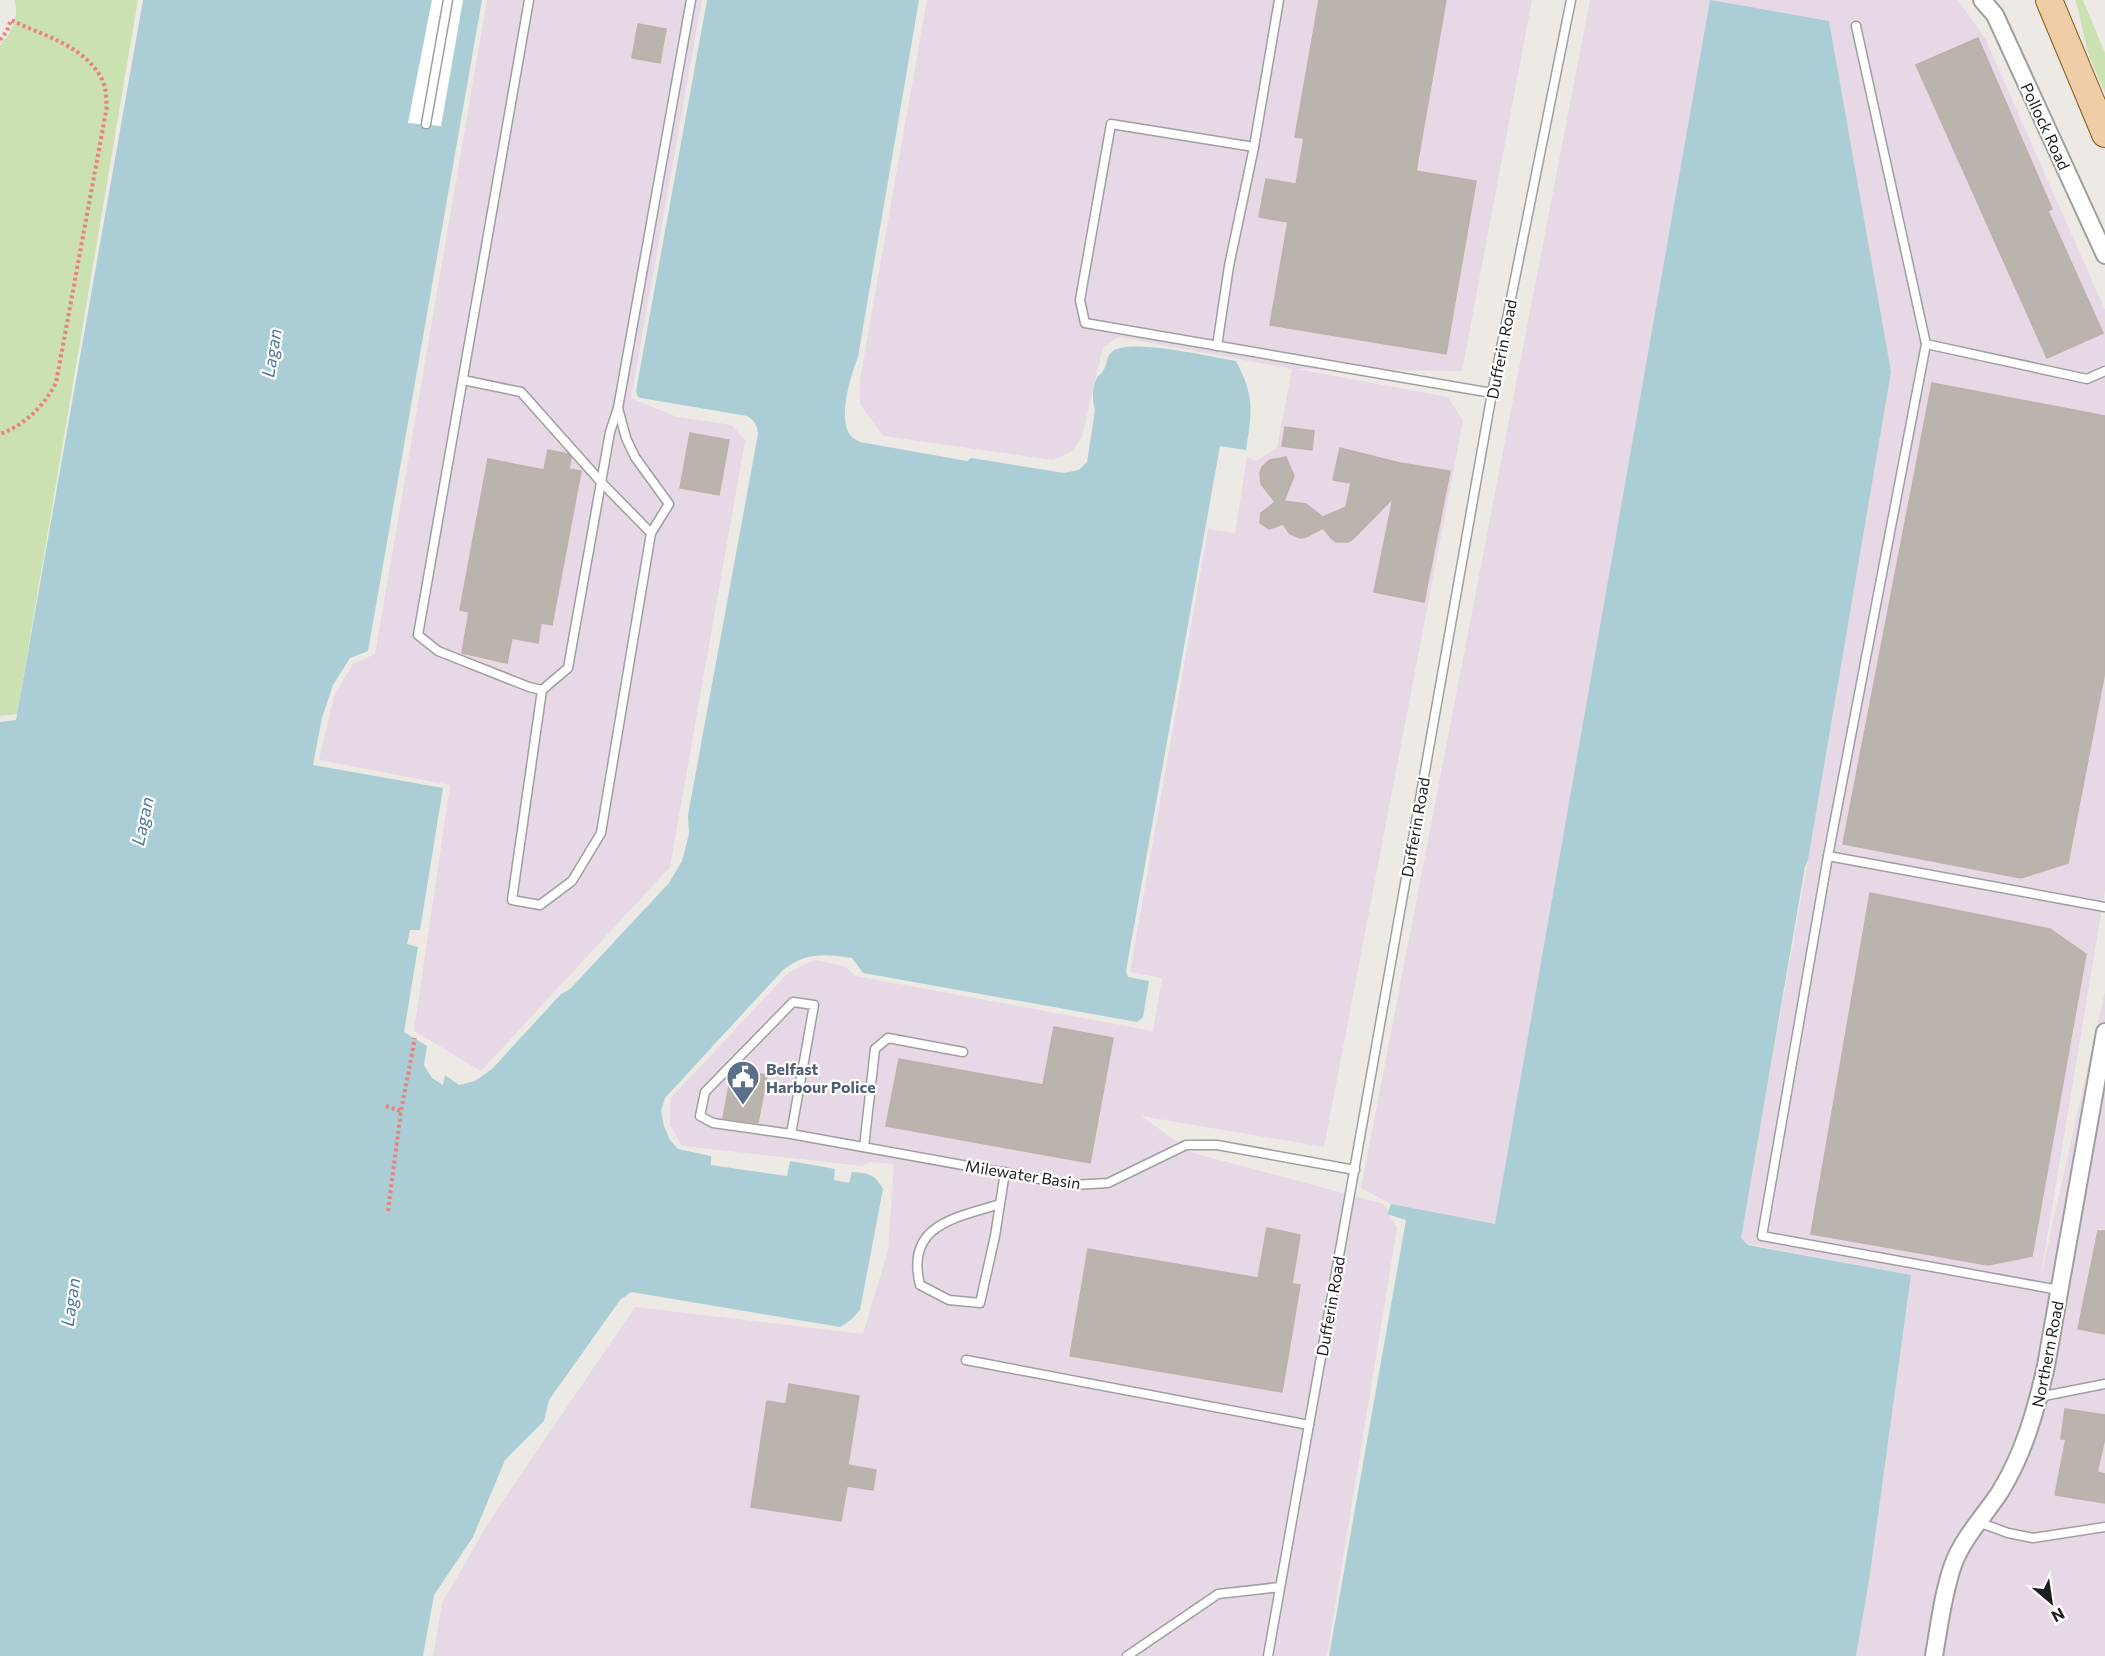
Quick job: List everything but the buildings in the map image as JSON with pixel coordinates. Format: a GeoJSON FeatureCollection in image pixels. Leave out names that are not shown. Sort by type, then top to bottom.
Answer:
{"type":"FeatureCollection","features":[{"type":"Feature","properties":{"kind":"main road"},"geometry":{"type":"LineString","coordinates":[[2049,0],[2105,134]]}},
{"type":"Feature","properties":{"kind":"street","name":"Pollock Road"},"geometry":{"type":"LineString","coordinates":[[1982,0],[1995,15],[2105,255]]}},
{"type":"Feature","properties":{"kind":"street","name":"Northern Road"},"geometry":{"type":"LineString","coordinates":[[1934,1656],[1953,1564],[1978,1522],[2000,1492],[2016,1462],[2034,1418],[2105,1032]]}},
{"type":"Feature","properties":{"kind":"lane"},"geometry":{"type":"LineString","coordinates":[[426,124],[448,0]]}},
{"type":"Feature","properties":{"kind":"lane"},"geometry":{"type":"LineString","coordinates":[[529,0],[418,635],[438,651],[542,690]]}},
{"type":"Feature","properties":{"kind":"lane"},"geometry":{"type":"LineString","coordinates":[[618,408],[626,438],[635,457],[669,504],[651,533],[600,833],[572,881],[540,905],[512,900],[542,690],[568,668],[610,432],[618,408],[691,0]]}},
{"type":"Feature","properties":{"kind":"lane"},"geometry":{"type":"LineString","coordinates":[[1217,346],[1229,266],[1254,147],[1279,0]]}},
{"type":"Feature","properties":{"kind":"lane","name":"Dufferin Road"},"geometry":{"type":"LineString","coordinates":[[1268,1656],[1492,393],[1571,0]]}},
{"type":"Feature","properties":{"kind":"lane"},"geometry":{"type":"LineString","coordinates":[[1856,26],[1926,344],[1828,856],[1762,1236],[2059,1290]]}},
{"type":"Feature","properties":{"kind":"lane"},"geometry":{"type":"LineString","coordinates":[[1254,147],[1111,124],[1080,300],[1085,323],[1492,393]]}},
{"type":"Feature","properties":{"kind":"lane"},"geometry":{"type":"LineString","coordinates":[[1926,344],[2087,379],[2105,371]]}},
{"type":"Feature","properties":{"kind":"lane"},"geometry":{"type":"LineString","coordinates":[[463,380],[521,392],[602,483],[651,533]]}},
{"type":"Feature","properties":{"kind":"lane"},"geometry":{"type":"LineString","coordinates":[[1828,856],[2105,907]]}},
{"type":"Feature","properties":{"kind":"lane","name":"Milewater Basin"},"geometry":{"type":"LineString","coordinates":[[791,1134],[814,1005],[793,1002],[705,1092],[700,1116],[713,1123],[791,1134],[1073,1185],[1108,1183],[1185,1145],[1217,1145],[1355,1170]]}},
{"type":"Feature","properties":{"kind":"lane"},"geometry":{"type":"LineString","coordinates":[[864,1147],[875,1049],[888,1038],[963,1052]]}},
{"type":"Feature","properties":{"kind":"lane"},"geometry":{"type":"LineString","coordinates":[[1000,1204],[951,1218],[929,1233],[920,1251],[917,1273],[920,1285],[949,1300],[980,1303],[1000,1204],[1005,1172]]}},
{"type":"Feature","properties":{"kind":"lane"},"geometry":{"type":"LineString","coordinates":[[966,1360],[1309,1425]]}},
{"type":"Feature","properties":{"kind":"lane"},"geometry":{"type":"LineString","coordinates":[[2039,1397],[2105,1384]]}},
{"type":"Feature","properties":{"kind":"lane"},"geometry":{"type":"LineString","coordinates":[[1978,1522],[2008,1533],[2033,1538],[2105,1527]]}},
{"type":"Feature","properties":{"kind":"lane"},"geometry":{"type":"LineString","coordinates":[[1128,1656],[1218,1594],[1280,1587]]}},
{"type":"Feature","properties":{"kind":"path"},"geometry":{"type":"LineString","coordinates":[[0,40],[11,20],[67,45],[84,57],[96,72],[105,87],[107,106],[56,383],[47,399],[33,415],[13,429],[0,434]]}},
{"type":"Feature","properties":{"kind":"path"},"geometry":{"type":"LineString","coordinates":[[388,1211],[401,1111],[415,1038]]}},
{"type":"Feature","properties":{"kind":"path"},"geometry":{"type":"LineString","coordinates":[[386,1106],[401,1111]]}},
{"type":"Feature","properties":{"kind":"shaded area"},"geometry":{"type":"Polygon","coordinates":[[[487,0],[702,0],[631,398],[677,417],[732,425],[745,441],[670,867],[481,1071],[414,1031],[450,785],[319,760],[334,695],[353,664],[375,654],[487,0]]]}},
{"type":"Feature","properties":{"kind":"shaded area"},"geometry":{"type":"Polygon","coordinates":[[[927,0],[1532,0],[1462,371],[1297,369],[1448,397],[1463,421],[1324,1147],[1141,1116],[1193,1153],[1384,1204],[1397,1228],[1327,1656],[433,1656],[442,1603],[490,1520],[635,1307],[863,1334],[888,1250],[894,1164],[871,1162],[863,1166],[682,1146],[670,1125],[670,1099],[789,972],[815,960],[844,966],[856,976],[1153,1031],[1162,978],[1130,972],[1208,529],[1235,533],[1247,457],[1256,461],[1277,448],[1292,369],[1118,337],[1103,347],[1082,437],[1071,452],[1053,460],[883,436],[860,404],[860,379],[927,0]]]}},
{"type":"Feature","properties":{"kind":"shaded area"},"geometry":{"type":"Polygon","coordinates":[[[1590,0],[1958,0],[1985,38],[2105,310],[2105,890],[2040,1280],[2105,991],[2105,1656],[1856,1656],[1869,1581],[1911,1275],[1748,1244],[1740,1238],[1808,860],[1891,372],[1710,1],[1495,1225],[1391,1204],[1361,1188],[1590,0]]]}},
{"type":"Feature","properties":{"kind":"green space"},"geometry":{"type":"Polygon","coordinates":[[[14,0],[138,0],[17,714],[0,716],[0,45],[11,30],[15,18],[14,0]]]}},
{"type":"Feature","properties":{"kind":"green space"},"geometry":{"type":"Polygon","coordinates":[[[2075,0],[2083,0],[2105,53],[2105,93],[2088,53],[2075,0]]]}},
{"type":"Feature","properties":{"kind":"water","name":"Lagan"},"geometry":{"type":"Polygon","coordinates":[[[143,0],[482,0],[368,651],[350,658],[333,685],[322,718],[313,765],[443,788],[420,930],[410,930],[407,944],[418,947],[404,1032],[427,1046],[424,1065],[432,1078],[443,1085],[445,1075],[459,1085],[475,1081],[492,1069],[669,883],[682,861],[689,834],[688,815],[758,434],[755,424],[747,416],[641,398],[638,397],[636,391],[707,0],[919,0],[858,357],[846,398],[845,421],[847,430],[853,438],[860,442],[967,461],[971,458],[1064,473],[1079,470],[1087,462],[1095,410],[1093,394],[1095,381],[1105,368],[1110,353],[1122,348],[1153,347],[1236,361],[1249,395],[1250,425],[1246,450],[1220,446],[1126,971],[1128,977],[1149,981],[1143,1017],[1137,1022],[863,973],[852,958],[824,955],[807,957],[782,971],[665,1098],[661,1111],[664,1126],[670,1140],[678,1149],[711,1156],[711,1165],[787,1176],[790,1161],[835,1169],[834,1180],[849,1183],[852,1172],[874,1177],[883,1189],[860,1310],[840,1327],[631,1292],[620,1300],[549,1400],[544,1421],[505,1460],[473,1537],[434,1595],[423,1656],[0,1656],[0,722],[16,720],[143,0]]]}},
{"type":"Feature","properties":{"kind":"water"},"geometry":{"type":"Polygon","coordinates":[[[1710,0],[1829,21],[1891,372],[1741,1238],[1748,1245],[1911,1275],[1869,1581],[1856,1656],[1329,1656],[1406,1220],[1387,1214],[1391,1204],[1495,1224],[1710,0]]]}},
{"type":"Feature","properties":{"kind":"pier"},"geometry":{"type":"Polygon","coordinates":[[[432,0],[463,0],[441,126],[408,123],[432,0]]]}},
{"type":"Feature","properties":{"kind":"place","name":"Belfast Harbour Police"},"geometry":{"type":"Point","coordinates":[743,1106]}}]}
